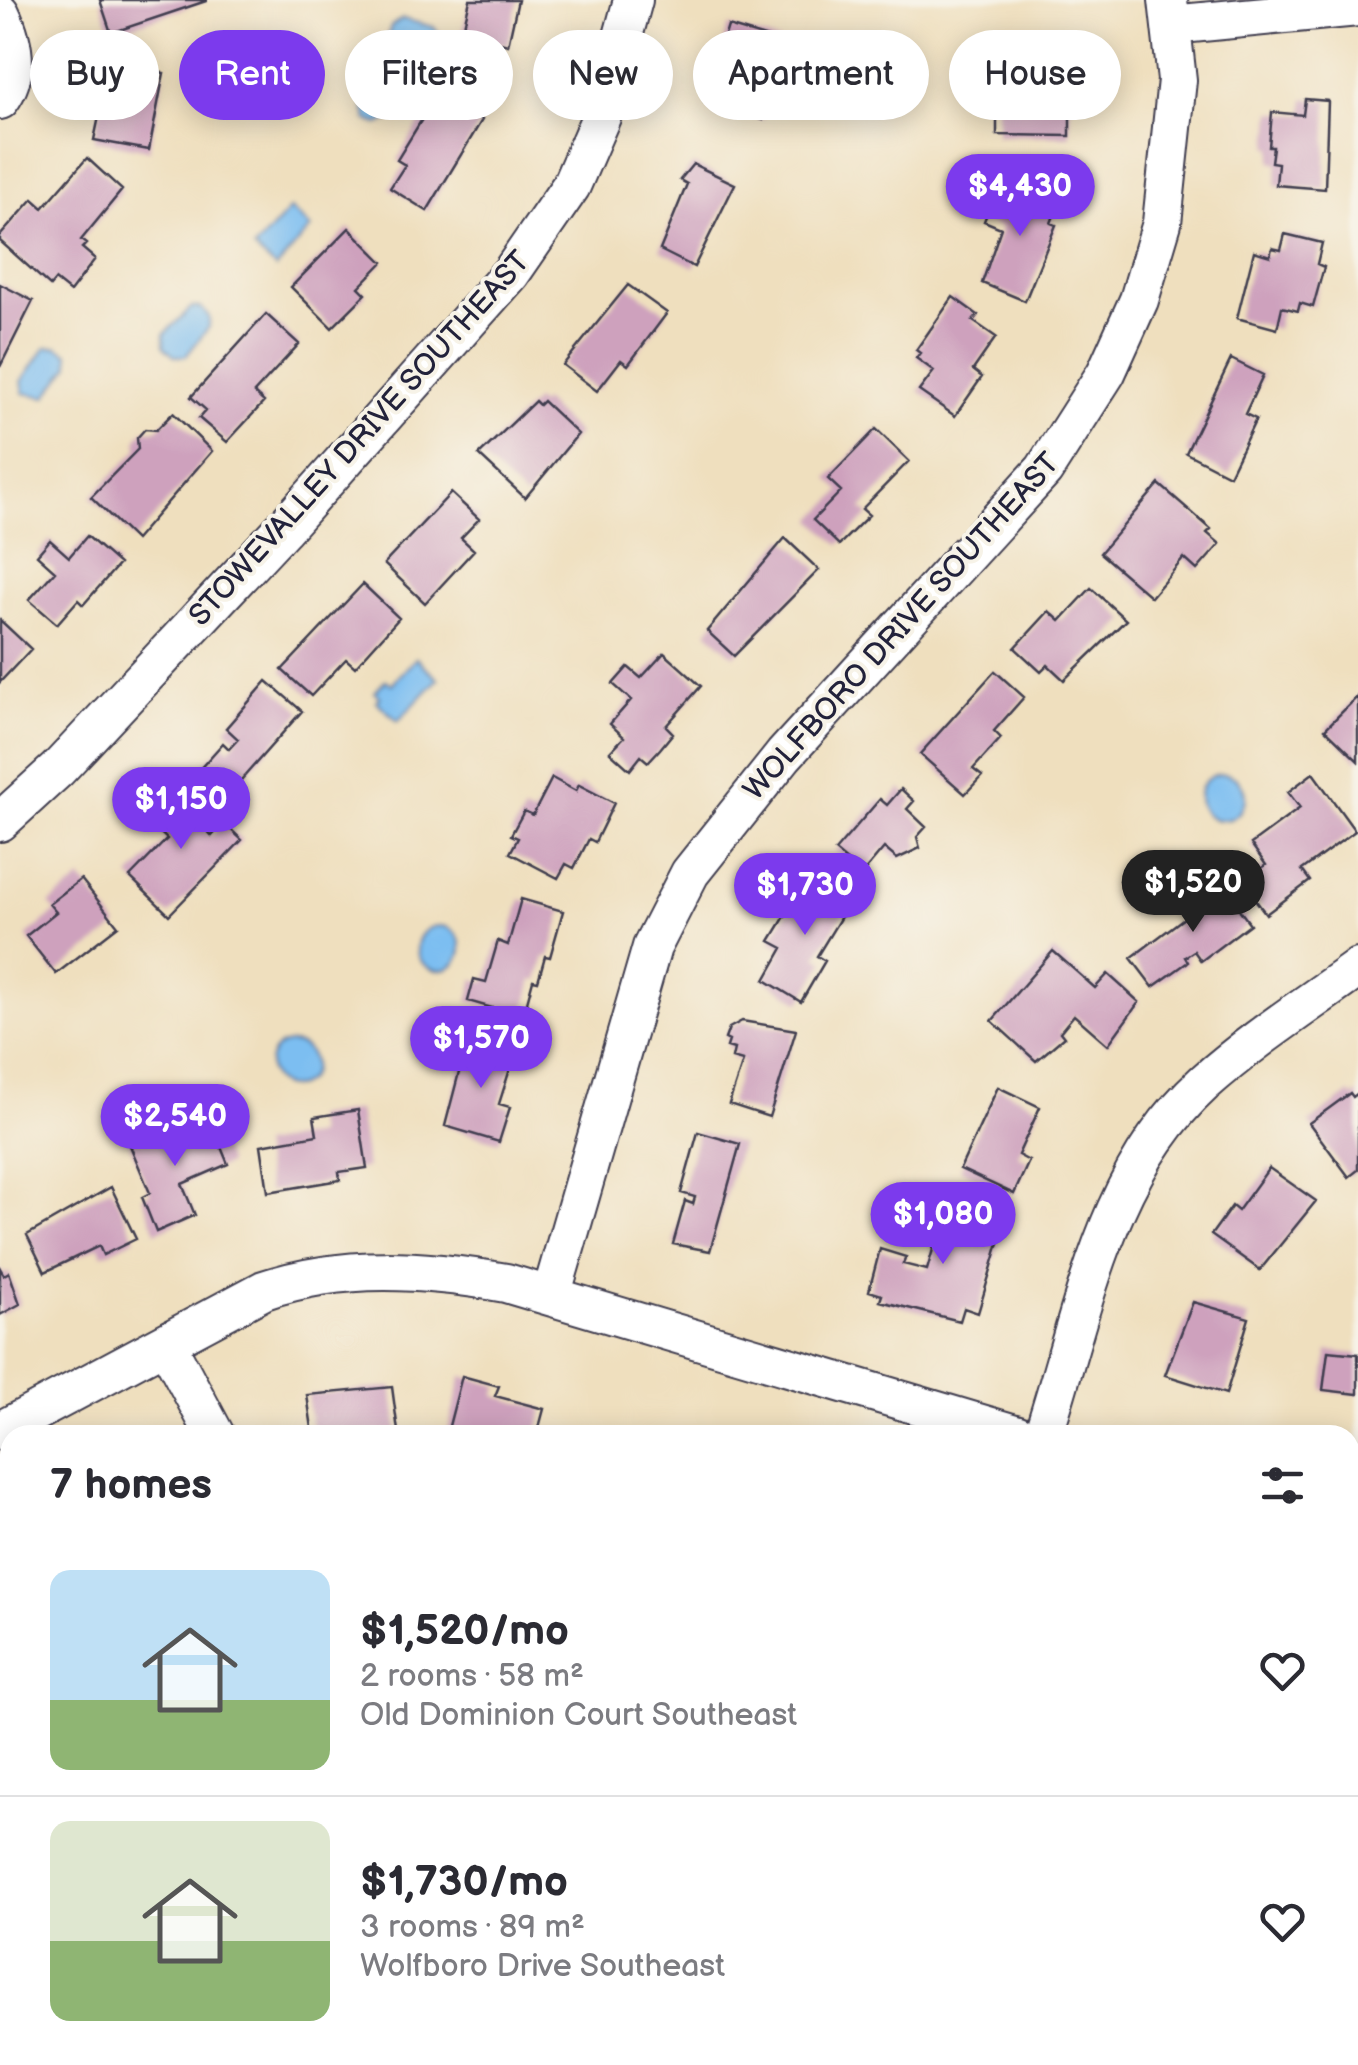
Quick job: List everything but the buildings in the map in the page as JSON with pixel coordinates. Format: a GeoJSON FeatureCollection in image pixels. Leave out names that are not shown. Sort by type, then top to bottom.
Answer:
{"type":"FeatureCollection","features":[{"type":"Feature","properties":{"kind":"street","name":"STOWEVALLEY DRIVE SOUTHEAST"},"geometry":{"type":"LineString","coordinates":[[0,822],[48,779],[283,529],[511,273],[571,186],[601,117],[633,0]]}},
{"type":"Feature","properties":{"kind":"street"},"geometry":{"type":"LineString","coordinates":[[1170,12],[1358,7]]}},
{"type":"Feature","properties":{"kind":"street","name":"WOLFBORO DRIVE SOUTHEAST"},"geometry":{"type":"LineString","coordinates":[[551,1296],[652,947],[676,896],[714,837],[784,755],[1044,470],[1106,373],[1139,300],[1162,222],[1177,80],[1170,12]]}},
{"type":"Feature","properties":{"kind":"street"},"geometry":{"type":"LineString","coordinates":[[0,14],[12,37],[13,60],[12,81],[0,100]]}},
{"type":"Feature","properties":{"kind":"street"},"geometry":{"type":"LineString","coordinates":[[1046,1425],[1110,1219],[1156,1137],[1204,1084],[1358,968]]}},
{"type":"Feature","properties":{"kind":"street"},"geometry":{"type":"LineString","coordinates":[[13,1425],[264,1290],[302,1278],[356,1270],[440,1272],[551,1296],[984,1425]]}},
{"type":"Feature","properties":{"kind":"street"},"geometry":{"type":"LineString","coordinates":[[166,1344],[210,1425]]}},
{"type":"Feature","properties":{"kind":"water"},"geometry":{"type":"Polygon","coordinates":[[[402,19],[437,30],[390,30],[402,19]]]}},
{"type":"Feature","properties":{"kind":"water"},"geometry":{"type":"Polygon","coordinates":[[[290,209],[311,228],[276,268],[254,249],[290,209]]]}},
{"type":"Feature","properties":{"kind":"water"},"geometry":{"type":"Polygon","coordinates":[[[192,307],[201,308],[209,317],[209,327],[186,356],[174,356],[164,347],[164,334],[192,307]]]}},
{"type":"Feature","properties":{"kind":"water"},"geometry":{"type":"Polygon","coordinates":[[[46,347],[58,347],[69,354],[70,365],[46,397],[24,393],[22,381],[46,347]]]}},
{"type":"Feature","properties":{"kind":"water"},"geometry":{"type":"Polygon","coordinates":[[[416,658],[438,679],[398,721],[376,701],[380,697],[375,692],[386,680],[392,684],[416,658]]]}},
{"type":"Feature","properties":{"kind":"water"},"geometry":{"type":"Polygon","coordinates":[[[1222,774],[1238,781],[1245,797],[1238,813],[1222,820],[1206,813],[1199,797],[1206,781],[1222,774]]]}},
{"type":"Feature","properties":{"kind":"water"},"geometry":{"type":"Polygon","coordinates":[[[439,926],[455,932],[461,948],[455,964],[439,970],[423,964],[417,948],[423,932],[439,926]]]}},
{"type":"Feature","properties":{"kind":"water"},"geometry":{"type":"Polygon","coordinates":[[[291,1043],[307,1049],[313,1065],[307,1081],[291,1087],[275,1081],[269,1065],[275,1049],[291,1043]]]}}]}
